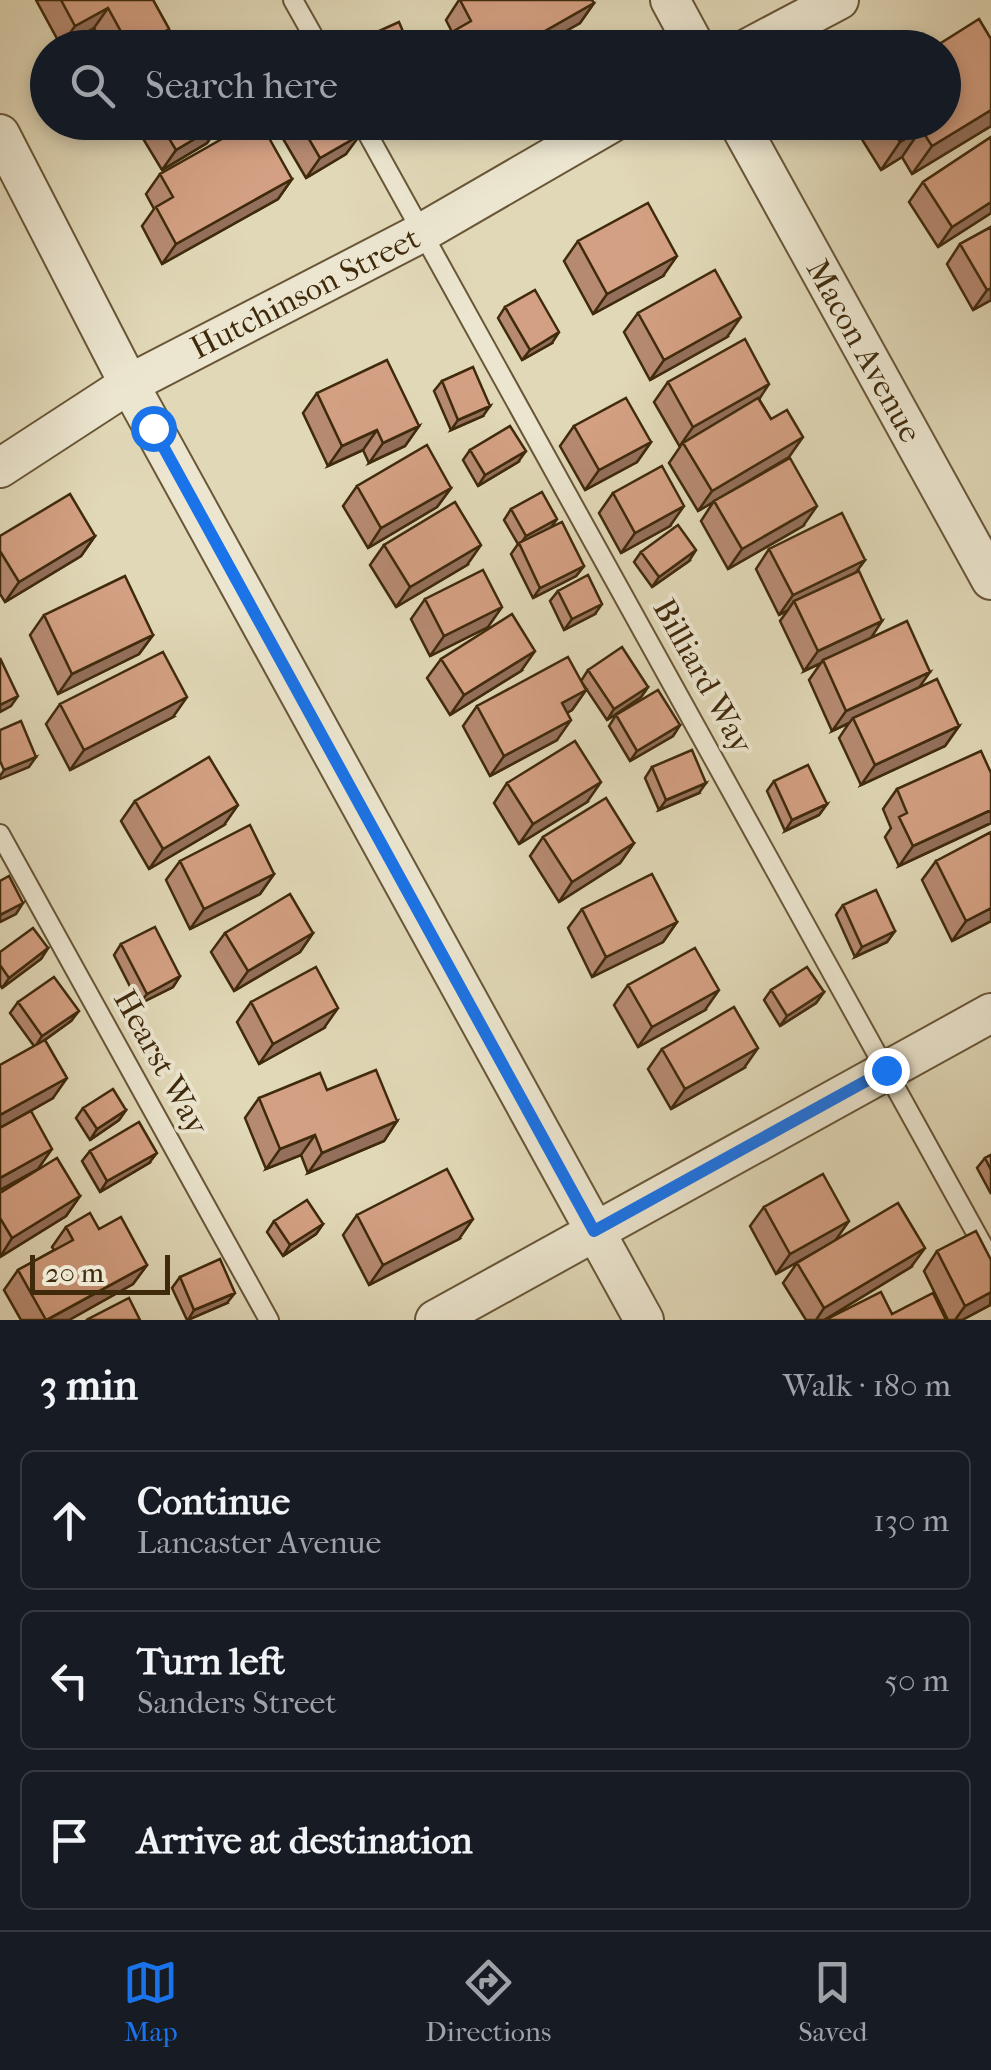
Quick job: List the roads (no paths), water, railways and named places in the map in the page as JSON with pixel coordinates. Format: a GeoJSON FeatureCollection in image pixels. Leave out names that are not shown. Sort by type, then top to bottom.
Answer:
{"type":"FeatureCollection","features":[{"type":"Feature","properties":{"kind":"street"},"geometry":{"type":"LineString","coordinates":[[670,0],[686,30]]}},
{"type":"Feature","properties":{"kind":"street"},"geometry":{"type":"LineString","coordinates":[[782,30],[839,0]]}},
{"type":"Feature","properties":{"kind":"street"},"geometry":{"type":"LineString","coordinates":[[0,134],[129,384],[644,1320]]}},
{"type":"Feature","properties":{"kind":"street","name":"Hutchinson Street"},"geometry":{"type":"LineString","coordinates":[[0,468],[129,384],[422,232],[582,140]]}},
{"type":"Feature","properties":{"kind":"street","name":"Macon Avenue"},"geometry":{"type":"LineString","coordinates":[[748,140],[991,580]]}},
{"type":"Feature","properties":{"kind":"street"},"geometry":{"type":"LineString","coordinates":[[435,1320],[991,1013]]}},
{"type":"Feature","properties":{"kind":"lane"},"geometry":{"type":"LineString","coordinates":[[293,0],[310,30]]}},
{"type":"Feature","properties":{"kind":"lane","name":"Billiard Way"},"geometry":{"type":"LineString","coordinates":[[372,140],[991,1260]]}},
{"type":"Feature","properties":{"kind":"lane","name":"Hearst Way"},"geometry":{"type":"LineString","coordinates":[[0,834],[269,1320]]}}]}
